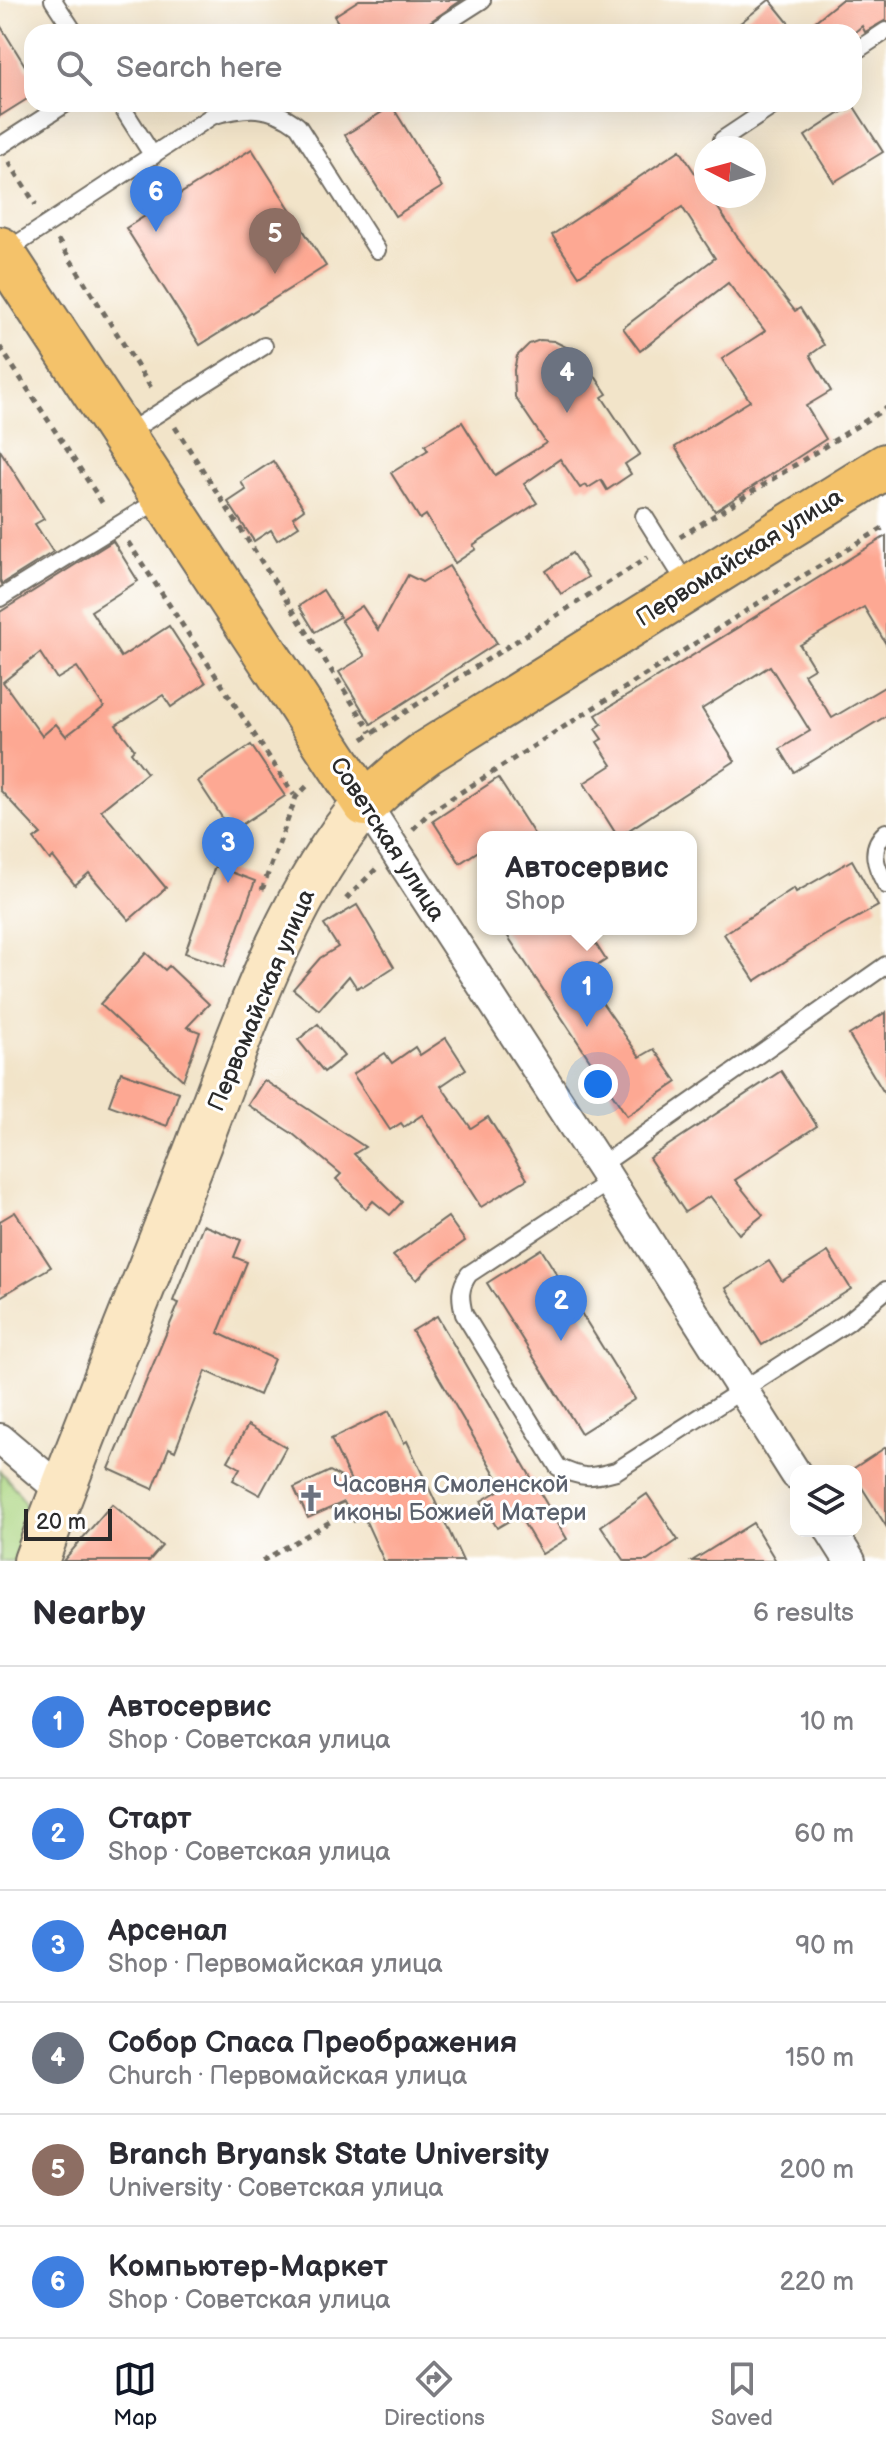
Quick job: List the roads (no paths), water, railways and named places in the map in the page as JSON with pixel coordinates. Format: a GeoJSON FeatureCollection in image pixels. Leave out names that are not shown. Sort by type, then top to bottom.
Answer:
{"type":"FeatureCollection","features":[{"type":"Feature","properties":{"kind":"main road","name":"Советская улица"},"geometry":{"type":"LineString","coordinates":[[1,251],[365,804]]}},
{"type":"Feature","properties":{"kind":"main road","name":"Первомайская улица"},"geometry":{"type":"LineString","coordinates":[[365,804],[427,752],[886,466]]}},
{"type":"Feature","properties":{"kind":"street","name":"Советская улица"},"geometry":{"type":"LineString","coordinates":[[365,804],[790,1465]]}},
{"type":"Feature","properties":{"kind":"street","name":"Первомайская улица"},"geometry":{"type":"LineString","coordinates":[[42,1558],[63,1492],[282,939],[324,860],[342,831],[365,804]]}},
{"type":"Feature","properties":{"kind":"street"},"geometry":{"type":"LineString","coordinates":[[0,1439],[63,1492]]}},
{"type":"Feature","properties":{"kind":"street"},"geometry":{"type":"LineString","coordinates":[[835,1537],[850,1561]]}},
{"type":"Feature","properties":{"kind":"lane"},"geometry":{"type":"LineString","coordinates":[[53,0],[69,24]]}},
{"type":"Feature","properties":{"kind":"lane"},"geometry":{"type":"LineString","coordinates":[[444,24],[482,0]]}},
{"type":"Feature","properties":{"kind":"lane"},"geometry":{"type":"LineString","coordinates":[[862,47],[886,31]]}},
{"type":"Feature","properties":{"kind":"lane"},"geometry":{"type":"LineString","coordinates":[[4,153],[55,112]]}},
{"type":"Feature","properties":{"kind":"lane"},"geometry":{"type":"LineString","coordinates":[[125,112],[153,156]]}},
{"type":"Feature","properties":{"kind":"lane"},"geometry":{"type":"LineString","coordinates":[[1,251],[48,224],[212,116],[225,112]]}},
{"type":"Feature","properties":{"kind":"lane"},"geometry":{"type":"LineString","coordinates":[[272,112],[283,115],[298,126],[377,250]]}},
{"type":"Feature","properties":{"kind":"lane"},"geometry":{"type":"LineString","coordinates":[[728,136],[764,112]]}},
{"type":"Feature","properties":{"kind":"lane"},"geometry":{"type":"LineString","coordinates":[[123,435],[264,346]]}},
{"type":"Feature","properties":{"kind":"lane"},"geometry":{"type":"LineString","coordinates":[[0,598],[164,498]]}},
{"type":"Feature","properties":{"kind":"lane"},"geometry":{"type":"LineString","coordinates":[[644,516],[689,587]]}},
{"type":"Feature","properties":{"kind":"lane"},"geometry":{"type":"LineString","coordinates":[[886,832],[876,845],[875,858],[886,885]]}},
{"type":"Feature","properties":{"kind":"lane"},"geometry":{"type":"LineString","coordinates":[[886,965],[469,1274],[461,1285],[460,1299],[464,1314],[558,1467],[576,1476],[594,1477],[616,1471],[848,1322],[886,1290]]}},
{"type":"Feature","properties":{"kind":"place","name":"Компьютер-Маркет"},"geometry":{"type":"Point","coordinates":[156,232]}},
{"type":"Feature","properties":{"kind":"place","name":"Branch Bryansk State University"},"geometry":{"type":"Point","coordinates":[275,274]}},
{"type":"Feature","properties":{"kind":"place","name":"Собор Спаса Преображения"},"geometry":{"type":"Point","coordinates":[567,413]}},
{"type":"Feature","properties":{"kind":"place","name":"Арсенал"},"geometry":{"type":"Point","coordinates":[228,883]}},
{"type":"Feature","properties":{"kind":"place","name":"Автосервис"},"geometry":{"type":"Point","coordinates":[587,1027]}},
{"type":"Feature","properties":{"kind":"place","name":"Старт"},"geometry":{"type":"Point","coordinates":[561,1341]}},
{"type":"Feature","properties":{"kind":"place","name":"Часовня Смоленской иконы Божией Матери"},"geometry":{"type":"Point","coordinates":[311,1498]}}]}
